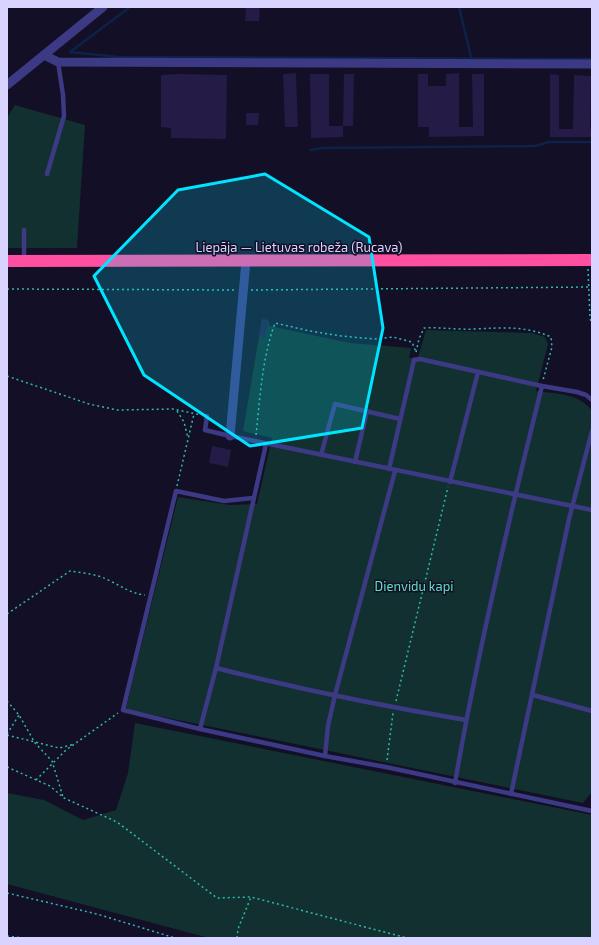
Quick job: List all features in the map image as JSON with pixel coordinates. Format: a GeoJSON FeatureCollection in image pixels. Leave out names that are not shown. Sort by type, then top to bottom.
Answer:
{"type":"FeatureCollection","features":[{"type":"Feature","properties":{"kind":"highway","name":"Liepāja — Lietuvas robeža (Rucava)"},"geometry":{"type":"LineString","coordinates":[[7,261],[590,260]]}},
{"type":"Feature","properties":{"kind":"street"},"geometry":{"type":"LineString","coordinates":[[7,85],[103,7]]}},
{"type":"Feature","properties":{"kind":"street"},"geometry":{"type":"LineString","coordinates":[[44,55],[58,62],[592,64]]}},
{"type":"Feature","properties":{"kind":"street"},"geometry":{"type":"LineString","coordinates":[[230,436],[246,261]]}},
{"type":"Feature","properties":{"kind":"lane"},"geometry":{"type":"LineString","coordinates":[[47,174],[64,116],[63,95],[58,62]]}},
{"type":"Feature","properties":{"kind":"lane"},"geometry":{"type":"LineString","coordinates":[[24,230],[24,261]]}},
{"type":"Feature","properties":{"kind":"lane"},"geometry":{"type":"LineString","coordinates":[[388,469],[414,360],[420,359],[542,386],[577,392],[586,395],[592,400]]}},
{"type":"Feature","properties":{"kind":"lane"},"geometry":{"type":"LineString","coordinates":[[450,482],[478,372]]}},
{"type":"Feature","properties":{"kind":"lane"},"geometry":{"type":"LineString","coordinates":[[455,783],[466,720],[515,495],[542,386]]}},
{"type":"Feature","properties":{"kind":"lane"},"geometry":{"type":"LineString","coordinates":[[322,455],[335,404],[400,419]]}},
{"type":"Feature","properties":{"kind":"lane"},"geometry":{"type":"LineString","coordinates":[[356,462],[367,411]]}},
{"type":"Feature","properties":{"kind":"lane"},"geometry":{"type":"LineString","coordinates":[[207,416],[205,430],[396,471],[592,510]]}},
{"type":"Feature","properties":{"kind":"lane"},"geometry":{"type":"LineString","coordinates":[[511,794],[572,506],[592,431]]}},
{"type":"Feature","properties":{"kind":"lane"},"geometry":{"type":"LineString","coordinates":[[200,730],[216,668],[266,444]]}},
{"type":"Feature","properties":{"kind":"lane"},"geometry":{"type":"LineString","coordinates":[[325,756],[328,726],[335,695],[396,471]]}},
{"type":"Feature","properties":{"kind":"lane"},"geometry":{"type":"LineString","coordinates":[[253,498],[224,501],[202,498],[176,491],[123,710],[200,730],[386,767],[590,811],[592,807]]}},
{"type":"Feature","properties":{"kind":"lane"},"geometry":{"type":"LineString","coordinates":[[216,668],[270,682],[394,708],[466,720]]}},
{"type":"Feature","properties":{"kind":"lane"},"geometry":{"type":"LineString","coordinates":[[533,694],[592,711]]}},
{"type":"Feature","properties":{"kind":"path"},"geometry":{"type":"LineString","coordinates":[[590,260],[589,287],[590,318],[592,325]]}},
{"type":"Feature","properties":{"kind":"path"},"geometry":{"type":"LineString","coordinates":[[7,289],[244,290],[592,287]]}},
{"type":"Feature","properties":{"kind":"path"},"geometry":{"type":"LineString","coordinates":[[256,441],[263,377],[271,333],[275,323],[310,332],[341,336],[374,339],[393,337],[412,342],[416,352]]}},
{"type":"Feature","properties":{"kind":"path"},"geometry":{"type":"LineString","coordinates":[[414,360],[419,339],[424,328],[519,328],[538,332],[550,338],[552,347],[542,386]]}},
{"type":"Feature","properties":{"kind":"path"},"geometry":{"type":"LineString","coordinates":[[7,376],[88,404],[117,410],[177,410],[207,416]]}},
{"type":"Feature","properties":{"kind":"path"},"geometry":{"type":"LineString","coordinates":[[177,410],[184,422],[188,440]]}},
{"type":"Feature","properties":{"kind":"path"},"geometry":{"type":"LineString","coordinates":[[176,491],[194,414]]}},
{"type":"Feature","properties":{"kind":"path"},"geometry":{"type":"LineString","coordinates":[[386,767],[394,708],[450,482]]}},
{"type":"Feature","properties":{"kind":"path"},"geometry":{"type":"LineString","coordinates":[[7,614],[70,571],[86,573],[109,580],[132,593],[150,596]]}},
{"type":"Feature","properties":{"kind":"path"},"geometry":{"type":"LineString","coordinates":[[7,701],[20,715],[35,743],[53,764],[64,798]]}},
{"type":"Feature","properties":{"kind":"path"},"geometry":{"type":"LineString","coordinates":[[36,780],[66,750],[123,710]]}},
{"type":"Feature","properties":{"kind":"path"},"geometry":{"type":"LineString","coordinates":[[20,715],[7,734],[35,743],[59,748],[77,743]]}},
{"type":"Feature","properties":{"kind":"path"},"geometry":{"type":"LineString","coordinates":[[7,767],[50,786],[64,798],[117,822],[217,898],[251,897],[407,938]]}},
{"type":"Feature","properties":{"kind":"path"},"geometry":{"type":"LineString","coordinates":[[7,894],[97,914],[175,938]]}},
{"type":"Feature","properties":{"kind":"path"},"geometry":{"type":"LineString","coordinates":[[237,938],[238,929],[251,897]]}},
{"type":"Feature","properties":{"kind":"path"},"geometry":{"type":"LineString","coordinates":[[7,936],[23,938]]}},
{"type":"Feature","properties":{"kind":"highlighted area"},"geometry":{"type":"Polygon","coordinates":[[[265,174],[369,237],[383,328],[362,428],[250,446],[144,375],[94,276],[178,190],[265,174]]]}},
{"type":"Feature","properties":{"kind":"green space"},"geometry":{"type":"Polygon","coordinates":[[[15,105],[85,125],[77,248],[7,248],[7,118],[15,105]]]}},
{"type":"Feature","properties":{"kind":"green space","name":"Dienvidu kapi"},"geometry":{"type":"Polygon","coordinates":[[[262,319],[268,320],[270,326],[350,343],[411,348],[409,358],[418,357],[426,330],[532,333],[545,337],[548,344],[536,391],[567,395],[581,401],[592,411],[592,792],[583,803],[129,710],[126,707],[178,497],[230,505],[257,504],[272,438],[243,431],[262,319]]]}},
{"type":"Feature","properties":{"kind":"green space"},"geometry":{"type":"Polygon","coordinates":[[[135,723],[592,815],[592,938],[209,938],[7,884],[7,793],[44,800],[83,820],[116,810],[128,773],[135,723]]]}},
{"type":"Feature","properties":{"kind":"building"},"geometry":{"type":"Polygon","coordinates":[[[246,7],[260,7],[259,21],[245,21],[246,7]]]}},
{"type":"Feature","properties":{"kind":"building"},"geometry":{"type":"Polygon","coordinates":[[[296,73],[298,127],[285,127],[283,74],[296,73]]]}},
{"type":"Feature","properties":{"kind":"building"},"geometry":{"type":"Polygon","coordinates":[[[459,73],[459,127],[473,127],[472,74],[484,74],[484,136],[429,137],[429,127],[418,127],[418,74],[428,74],[428,86],[446,86],[446,74],[459,73]]]}},
{"type":"Feature","properties":{"kind":"building"},"geometry":{"type":"Polygon","coordinates":[[[310,74],[329,74],[329,126],[343,126],[343,137],[311,138],[310,74]]]}},
{"type":"Feature","properties":{"kind":"building"},"geometry":{"type":"Polygon","coordinates":[[[344,74],[354,74],[353,126],[343,126],[344,74]]]}},
{"type":"Feature","properties":{"kind":"building"},"geometry":{"type":"Polygon","coordinates":[[[550,74],[559,75],[559,129],[573,129],[574,75],[591,76],[590,129],[592,129],[592,137],[550,137],[550,74]]]}},
{"type":"Feature","properties":{"kind":"building"},"geometry":{"type":"Polygon","coordinates":[[[161,75],[227,75],[226,139],[171,138],[171,128],[161,127],[161,75]]]}},
{"type":"Feature","properties":{"kind":"building"},"geometry":{"type":"Polygon","coordinates":[[[246,113],[259,113],[258,125],[246,125],[246,113]]]}},
{"type":"Feature","properties":{"kind":"building"},"geometry":{"type":"Polygon","coordinates":[[[262,319],[268,320],[265,338],[259,336],[262,319]]]}},
{"type":"Feature","properties":{"kind":"building"},"geometry":{"type":"Polygon","coordinates":[[[212,446],[231,450],[228,467],[209,463],[212,446]]]}},
{"type":"Feature","properties":{"kind":"waterway"},"geometry":{"type":"LineString","coordinates":[[130,7],[70,52],[119,57],[592,59]]}},
{"type":"Feature","properties":{"kind":"waterway"},"geometry":{"type":"LineString","coordinates":[[459,7],[471,57]]}},
{"type":"Feature","properties":{"kind":"waterway"},"geometry":{"type":"LineString","coordinates":[[311,150],[322,148],[535,146],[549,142],[592,142]]}}]}
